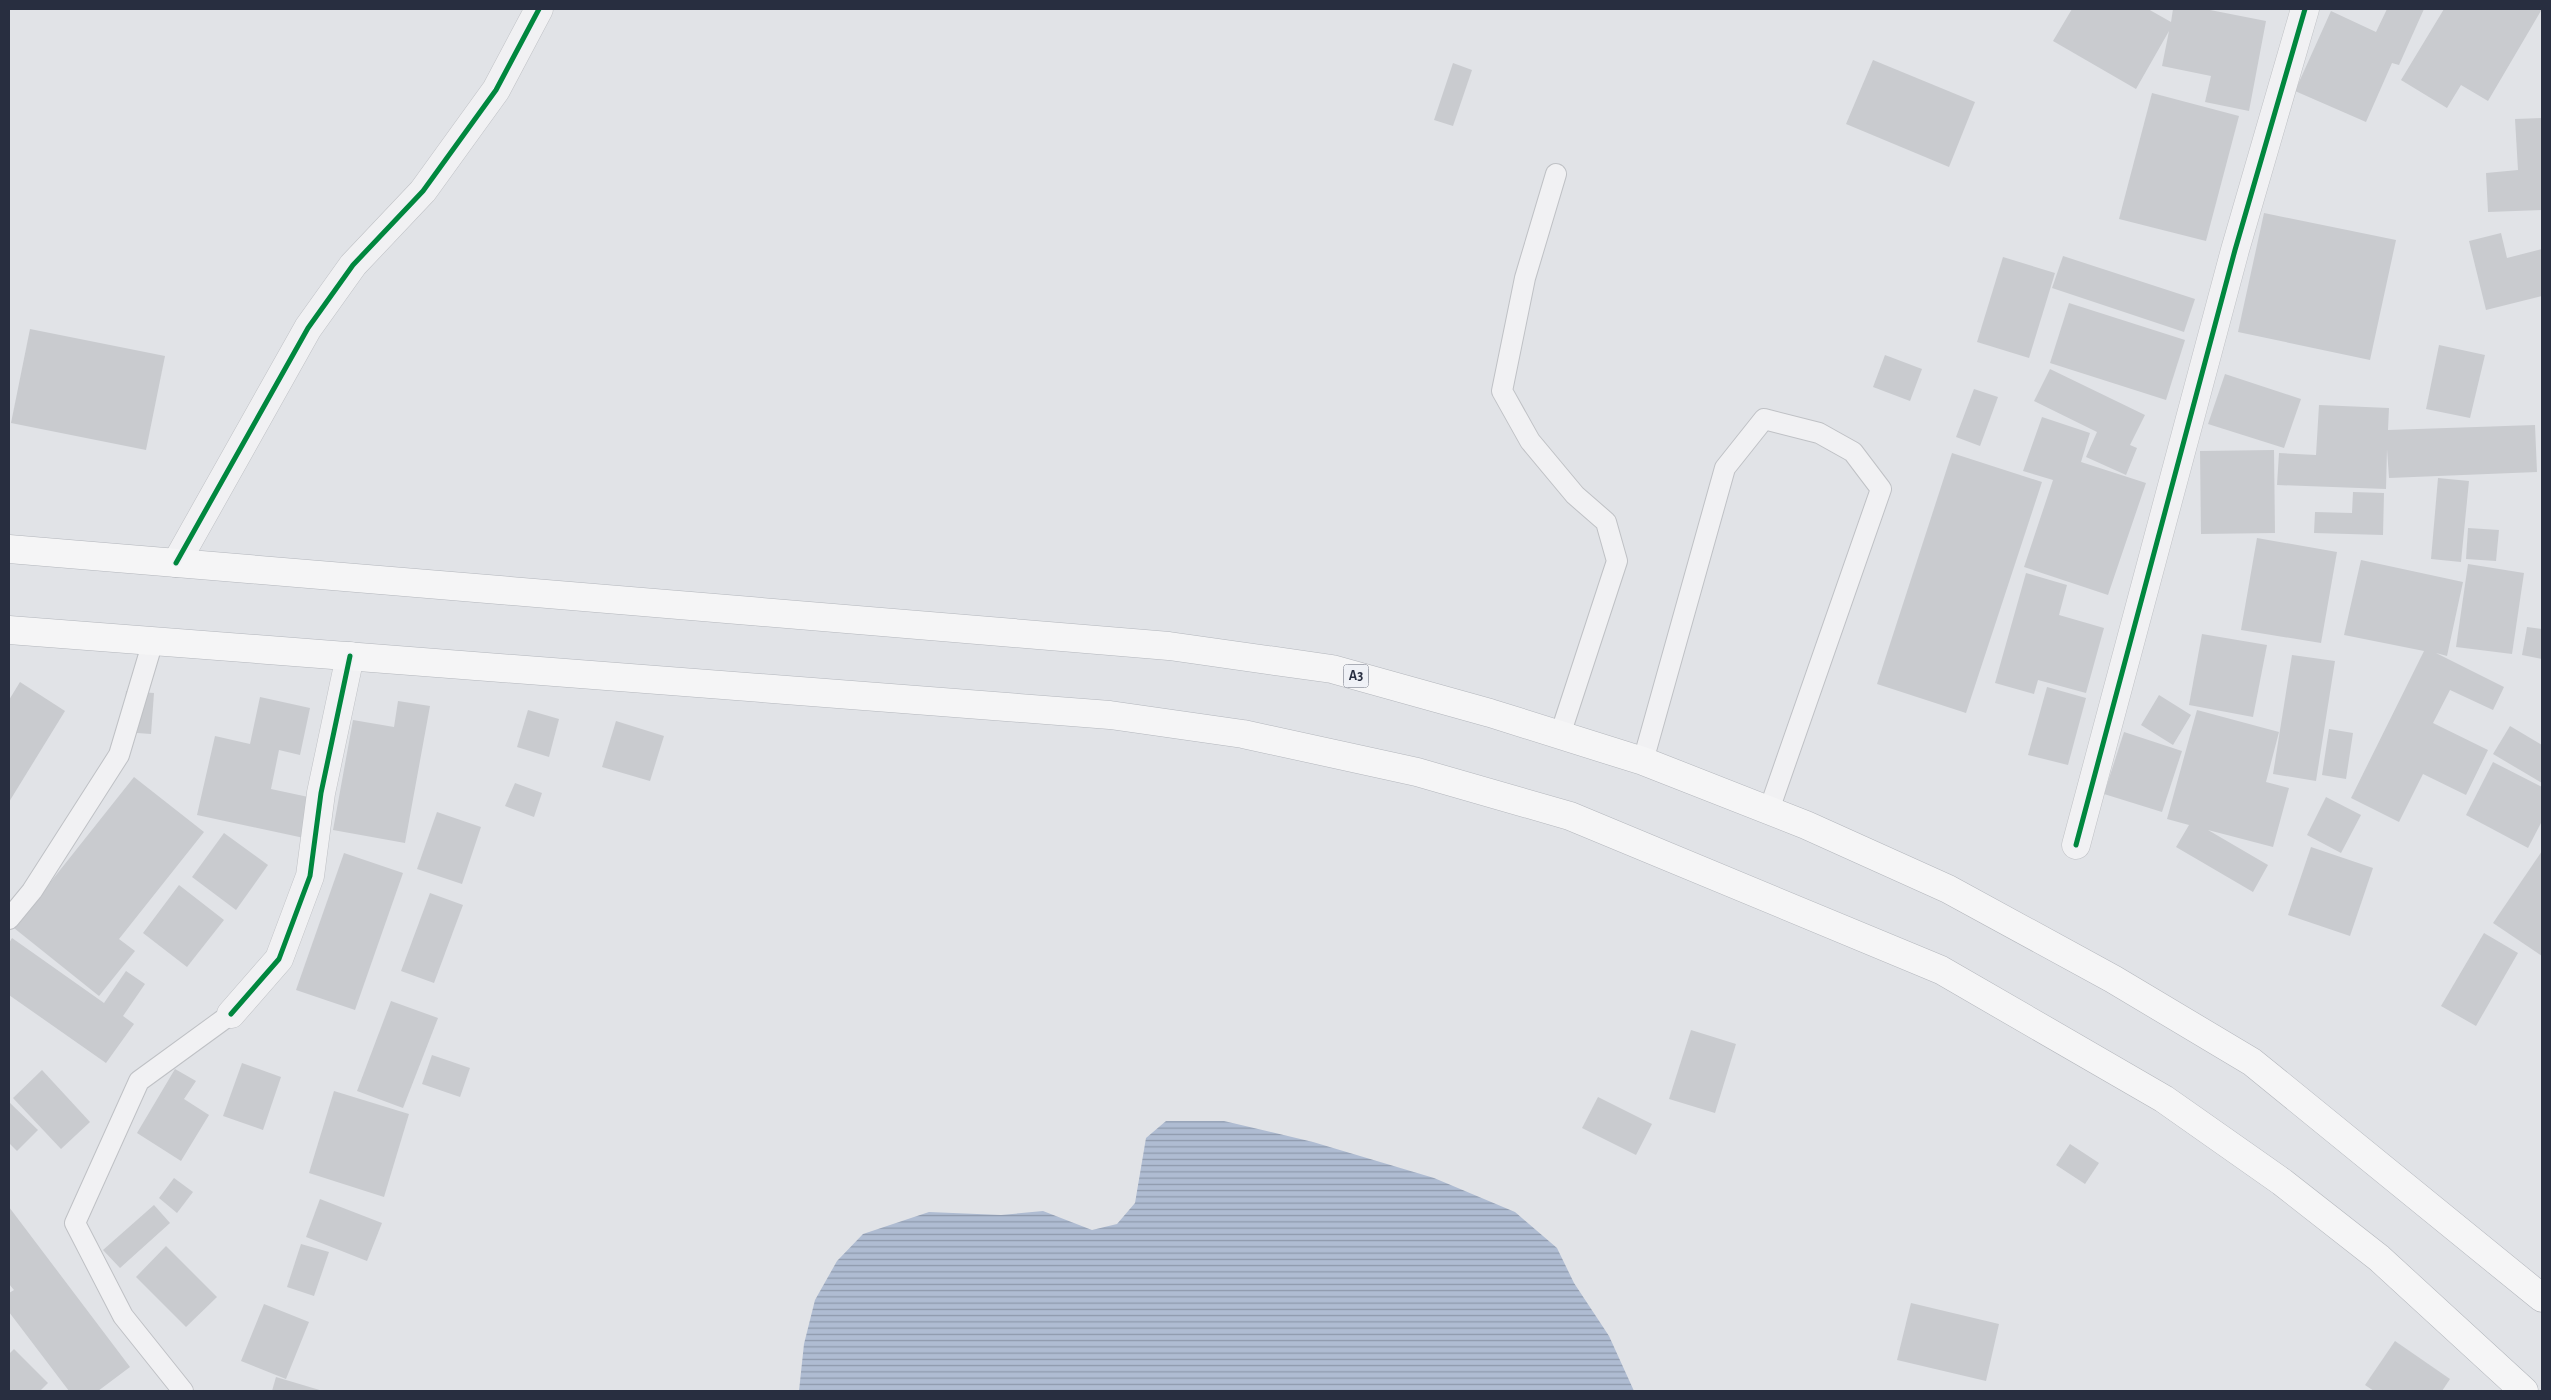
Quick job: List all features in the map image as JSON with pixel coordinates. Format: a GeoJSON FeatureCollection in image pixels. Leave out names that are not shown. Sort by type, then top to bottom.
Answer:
{"type":"FeatureCollection","features":[{"type":"Feature","properties":{"kind":"highway","name":"A3"},"geometry":{"type":"LineString","coordinates":[[9,549],[1169,646],[1332,669],[1560,735],[1643,761],[1769,810],[1948,889],[2113,980],[2252,1062],[2542,1298]]}},
{"type":"Feature","properties":{"kind":"highway"},"geometry":{"type":"LineString","coordinates":[[9,630],[1110,715],[1243,734],[1417,772],[1570,816],[1941,970],[2164,1099],[2282,1182],[2378,1258],[2524,1391]]}},
{"type":"Feature","properties":{"kind":"street"},"geometry":{"type":"LineString","coordinates":[[176,563],[308,328],[353,265],[423,191],[440,168],[496,90],[539,9]]}},
{"type":"Feature","properties":{"kind":"street"},"geometry":{"type":"LineString","coordinates":[[2076,845],[2235,250],[2306,9]]}},
{"type":"Feature","properties":{"kind":"street"},"geometry":{"type":"LineString","coordinates":[[231,1014],[279,959],[310,876],[321,793],[350,656]]}},
{"type":"Feature","properties":{"kind":"lane"},"geometry":{"type":"LineString","coordinates":[[1556,174],[1525,278],[1502,391],[1530,441],[1575,495],[1606,522],[1617,561],[1560,735]]}},
{"type":"Feature","properties":{"kind":"lane"},"geometry":{"type":"LineString","coordinates":[[1643,761],[1725,468],[1764,419],[1819,433],[1853,452],[1881,488],[1769,810]]}},
{"type":"Feature","properties":{"kind":"lane"},"geometry":{"type":"LineString","coordinates":[[9,919],[32,892],[118,755],[153,641]]}},
{"type":"Feature","properties":{"kind":"lane"},"geometry":{"type":"LineString","coordinates":[[182,1391],[123,1316],[75,1223],[139,1081],[231,1014]]}},
{"type":"Feature","properties":{"kind":"water"},"geometry":{"type":"Polygon","coordinates":[[[1166,1121],[1224,1121],[1313,1142],[1434,1178],[1515,1212],[1557,1248],[1574,1283],[1609,1336],[1634,1391],[799,1391],[804,1344],[815,1300],[837,1261],[863,1234],[929,1212],[1001,1215],[1043,1211],[1092,1230],[1117,1224],[1135,1203],[1146,1138],[1166,1121]]]}},
{"type":"Feature","properties":{"kind":"building"},"geometry":{"type":"Polygon","coordinates":[[[2072,9],[2148,9],[2171,22],[2173,9],[2205,9],[2266,21],[2249,111],[2205,102],[2211,76],[2162,66],[2169,31],[2136,89],[2053,41],[2072,9]]]}},
{"type":"Feature","properties":{"kind":"building"},"geometry":{"type":"Polygon","coordinates":[[[2387,9],[2424,9],[2399,65],[2392,63],[2366,122],[2295,91],[2331,11],[2376,32],[2387,9]]]}},
{"type":"Feature","properties":{"kind":"building"},"geometry":{"type":"Polygon","coordinates":[[[2444,9],[2542,9],[2488,101],[2461,85],[2447,108],[2401,80],[2444,9]]]}},
{"type":"Feature","properties":{"kind":"building"},"geometry":{"type":"Polygon","coordinates":[[[1873,60],[1975,102],[1949,167],[1846,124],[1873,60]]]}},
{"type":"Feature","properties":{"kind":"building"},"geometry":{"type":"Polygon","coordinates":[[[1453,63],[1472,70],[1453,126],[1434,120],[1453,63]]]}},
{"type":"Feature","properties":{"kind":"building"},"geometry":{"type":"Polygon","coordinates":[[[2152,93],[2239,116],[2206,241],[2119,219],[2152,93]]]}},
{"type":"Feature","properties":{"kind":"building"},"geometry":{"type":"Polygon","coordinates":[[[2542,118],[2542,210],[2488,212],[2486,173],[2518,170],[2515,119],[2542,118]]]}},
{"type":"Feature","properties":{"kind":"building"},"geometry":{"type":"Polygon","coordinates":[[[2264,213],[2396,240],[2370,360],[2238,332],[2264,213]]]}},
{"type":"Feature","properties":{"kind":"building"},"geometry":{"type":"Polygon","coordinates":[[[2501,233],[2507,258],[2542,249],[2542,296],[2486,310],[2469,241],[2501,233]]]}},
{"type":"Feature","properties":{"kind":"building"},"geometry":{"type":"Polygon","coordinates":[[[2063,256],[2195,299],[2184,332],[2052,288],[2063,256]]]}},
{"type":"Feature","properties":{"kind":"building"},"geometry":{"type":"Polygon","coordinates":[[[2003,257],[2055,273],[2029,358],[1977,342],[2003,257]]]}},
{"type":"Feature","properties":{"kind":"building"},"geometry":{"type":"Polygon","coordinates":[[[2069,303],[2185,340],[2166,400],[2050,363],[2069,303]]]}},
{"type":"Feature","properties":{"kind":"building"},"geometry":{"type":"Polygon","coordinates":[[[30,329],[165,356],[146,450],[11,423],[30,329]]]}},
{"type":"Feature","properties":{"kind":"building"},"geometry":{"type":"Polygon","coordinates":[[[2439,345],[2485,355],[2470,418],[2426,409],[2439,345]]]}},
{"type":"Feature","properties":{"kind":"building"},"geometry":{"type":"Polygon","coordinates":[[[1885,355],[1922,369],[1910,401],[1873,387],[1885,355]]]}},
{"type":"Feature","properties":{"kind":"building"},"geometry":{"type":"Polygon","coordinates":[[[2050,369],[2145,415],[2130,445],[2137,448],[2126,475],[2086,457],[2097,432],[2034,401],[2050,369]]]}},
{"type":"Feature","properties":{"kind":"building"},"geometry":{"type":"Polygon","coordinates":[[[2225,374],[2301,399],[2284,448],[2208,424],[2225,374]]]}},
{"type":"Feature","properties":{"kind":"building"},"geometry":{"type":"Polygon","coordinates":[[[1974,389],[1998,397],[1980,446],[1956,437],[1974,389]]]}},
{"type":"Feature","properties":{"kind":"building"},"geometry":{"type":"Polygon","coordinates":[[[2319,405],[2389,408],[2388,430],[2535,425],[2537,472],[2389,478],[2387,449],[2386,489],[2277,485],[2279,453],[2316,455],[2319,405]]]}},
{"type":"Feature","properties":{"kind":"building"},"geometry":{"type":"Polygon","coordinates":[[[2042,417],[2090,433],[2081,462],[2146,483],[2108,595],[2024,567],[2053,480],[2023,471],[2042,417]]]}},
{"type":"Feature","properties":{"kind":"building"},"geometry":{"type":"Polygon","coordinates":[[[2274,450],[2275,533],[2201,534],[2200,451],[2274,450]]]}},
{"type":"Feature","properties":{"kind":"building"},"geometry":{"type":"Polygon","coordinates":[[[1952,453],[2042,482],[1966,713],[1877,684],[1952,453]]]}},
{"type":"Feature","properties":{"kind":"building"},"geometry":{"type":"Polygon","coordinates":[[[2438,478],[2469,481],[2461,562],[2431,559],[2438,478]]]}},
{"type":"Feature","properties":{"kind":"building"},"geometry":{"type":"Polygon","coordinates":[[[2353,492],[2384,493],[2383,535],[2314,533],[2315,512],[2352,513],[2353,492]]]}},
{"type":"Feature","properties":{"kind":"building"},"geometry":{"type":"Polygon","coordinates":[[[2468,528],[2499,530],[2496,561],[2466,559],[2468,528]]]}},
{"type":"Feature","properties":{"kind":"building"},"geometry":{"type":"Polygon","coordinates":[[[2257,538],[2337,552],[2321,643],[2241,630],[2257,538]]]}},
{"type":"Feature","properties":{"kind":"building"},"geometry":{"type":"Polygon","coordinates":[[[2361,560],[2463,582],[2447,656],[2436,653],[2504,687],[2493,710],[2450,690],[2433,723],[2488,750],[2466,795],[2423,774],[2399,822],[2351,798],[2424,651],[2344,635],[2361,560]]]}},
{"type":"Feature","properties":{"kind":"building"},"geometry":{"type":"Polygon","coordinates":[[[2468,564],[2524,573],[2512,654],[2456,647],[2468,564]]]}},
{"type":"Feature","properties":{"kind":"building"},"geometry":{"type":"Polygon","coordinates":[[[2026,573],[2067,585],[2059,615],[2104,628],[2086,693],[2038,680],[2034,694],[1995,683],[2026,573]]]}},
{"type":"Feature","properties":{"kind":"building"},"geometry":{"type":"Polygon","coordinates":[[[2527,627],[2542,629],[2542,659],[2522,655],[2527,627]]]}},
{"type":"Feature","properties":{"kind":"building"},"geometry":{"type":"Polygon","coordinates":[[[2202,634],[2267,645],[2253,717],[2189,705],[2202,634]]]}},
{"type":"Feature","properties":{"kind":"building"},"geometry":{"type":"Polygon","coordinates":[[[2292,655],[2335,661],[2316,781],[2273,774],[2292,655]]]}},
{"type":"Feature","properties":{"kind":"building"},"geometry":{"type":"Polygon","coordinates":[[[20,682],[65,711],[9,802],[9,700],[20,682]]]}},
{"type":"Feature","properties":{"kind":"building"},"geometry":{"type":"Polygon","coordinates":[[[2047,687],[2086,698],[2068,765],[2028,755],[2047,687]]]}},
{"type":"Feature","properties":{"kind":"building"},"geometry":{"type":"Polygon","coordinates":[[[126,691],[154,693],[151,734],[123,732],[126,691]]]}},
{"type":"Feature","properties":{"kind":"building"},"geometry":{"type":"Polygon","coordinates":[[[2159,695],[2191,715],[2173,745],[2141,725],[2159,695]]]}},
{"type":"Feature","properties":{"kind":"building"},"geometry":{"type":"Polygon","coordinates":[[[260,697],[310,708],[300,755],[279,750],[271,789],[313,798],[304,838],[197,815],[215,736],[250,744],[260,697]]]}},
{"type":"Feature","properties":{"kind":"building"},"geometry":{"type":"Polygon","coordinates":[[[398,701],[430,706],[405,843],[333,830],[353,720],[394,727],[398,701]]]}},
{"type":"Feature","properties":{"kind":"building"},"geometry":{"type":"Polygon","coordinates":[[[528,710],[559,719],[549,757],[517,747],[528,710]]]}},
{"type":"Feature","properties":{"kind":"building"},"geometry":{"type":"Polygon","coordinates":[[[2197,710],[2279,732],[2266,782],[2289,788],[2273,847],[2208,830],[2268,865],[2253,892],[2176,847],[2189,825],[2167,819],[2197,710]]]}},
{"type":"Feature","properties":{"kind":"building"},"geometry":{"type":"Polygon","coordinates":[[[616,721],[664,736],[650,781],[602,767],[616,721]]]}},
{"type":"Feature","properties":{"kind":"building"},"geometry":{"type":"Polygon","coordinates":[[[2510,726],[2542,745],[2542,783],[2493,754],[2510,726]]]}},
{"type":"Feature","properties":{"kind":"building"},"geometry":{"type":"Polygon","coordinates":[[[2329,729],[2353,733],[2346,779],[2322,775],[2329,729]]]}},
{"type":"Feature","properties":{"kind":"building"},"geometry":{"type":"Polygon","coordinates":[[[2124,732],[2182,751],[2162,812],[2104,794],[2124,732]]]}},
{"type":"Feature","properties":{"kind":"building"},"geometry":{"type":"Polygon","coordinates":[[[2493,762],[2542,787],[2542,821],[2528,848],[2466,815],[2493,762]]]}},
{"type":"Feature","properties":{"kind":"building"},"geometry":{"type":"Polygon","coordinates":[[[134,777],[204,832],[119,939],[135,951],[99,996],[14,928],[134,777]]]}},
{"type":"Feature","properties":{"kind":"building"},"geometry":{"type":"Polygon","coordinates":[[[515,783],[542,793],[534,817],[505,806],[515,783]]]}},
{"type":"Feature","properties":{"kind":"building"},"geometry":{"type":"Polygon","coordinates":[[[2326,797],[2361,815],[2341,853],[2307,835],[2326,797]]]}},
{"type":"Feature","properties":{"kind":"building"},"geometry":{"type":"Polygon","coordinates":[[[437,812],[481,827],[462,884],[417,869],[437,812]]]}},
{"type":"Feature","properties":{"kind":"building"},"geometry":{"type":"Polygon","coordinates":[[[224,833],[268,865],[236,910],[192,877],[224,833]]]}},
{"type":"Feature","properties":{"kind":"building"},"geometry":{"type":"Polygon","coordinates":[[[2311,847],[2373,868],[2350,936],[2288,915],[2311,847]]]}},
{"type":"Feature","properties":{"kind":"building"},"geometry":{"type":"Polygon","coordinates":[[[2542,851],[2542,956],[2493,923],[2542,851]]]}},
{"type":"Feature","properties":{"kind":"building"},"geometry":{"type":"Polygon","coordinates":[[[344,853],[403,873],[355,1010],[296,990],[344,853]]]}},
{"type":"Feature","properties":{"kind":"building"},"geometry":{"type":"Polygon","coordinates":[[[179,885],[224,920],[187,967],[143,933],[179,885]]]}},
{"type":"Feature","properties":{"kind":"building"},"geometry":{"type":"Polygon","coordinates":[[[430,893],[463,905],[434,983],[401,971],[430,893]]]}},
{"type":"Feature","properties":{"kind":"building"},"geometry":{"type":"Polygon","coordinates":[[[2484,933],[2518,953],[2476,1026],[2441,1006],[2484,933]]]}},
{"type":"Feature","properties":{"kind":"building"},"geometry":{"type":"Polygon","coordinates":[[[12,938],[104,1003],[126,971],[145,984],[123,1016],[134,1024],[106,1063],[9,995],[9,943],[12,938]]]}},
{"type":"Feature","properties":{"kind":"building"},"geometry":{"type":"Polygon","coordinates":[[[391,1001],[438,1018],[403,1108],[357,1091],[391,1001]]]}},
{"type":"Feature","properties":{"kind":"building"},"geometry":{"type":"Polygon","coordinates":[[[1691,1030],[1736,1044],[1715,1113],[1669,1099],[1691,1030]]]}},
{"type":"Feature","properties":{"kind":"building"},"geometry":{"type":"Polygon","coordinates":[[[432,1055],[470,1068],[460,1097],[422,1084],[432,1055]]]}},
{"type":"Feature","properties":{"kind":"building"},"geometry":{"type":"Polygon","coordinates":[[[242,1063],[281,1077],[263,1130],[223,1116],[242,1063]]]}},
{"type":"Feature","properties":{"kind":"building"},"geometry":{"type":"Polygon","coordinates":[[[175,1069],[196,1081],[184,1099],[209,1115],[181,1161],[137,1133],[175,1069]]]}},
{"type":"Feature","properties":{"kind":"building"},"geometry":{"type":"Polygon","coordinates":[[[42,1070],[90,1122],[61,1149],[13,1098],[42,1070]]]}},
{"type":"Feature","properties":{"kind":"building"},"geometry":{"type":"Polygon","coordinates":[[[334,1091],[409,1114],[384,1197],[309,1173],[334,1091]]]}},
{"type":"Feature","properties":{"kind":"building"},"geometry":{"type":"Polygon","coordinates":[[[1598,1097],[1652,1124],[1636,1155],[1582,1128],[1598,1097]]]}},
{"type":"Feature","properties":{"kind":"building"},"geometry":{"type":"Polygon","coordinates":[[[9,1102],[38,1130],[17,1151],[9,1143],[9,1102]]]}},
{"type":"Feature","properties":{"kind":"building"},"geometry":{"type":"Polygon","coordinates":[[[2070,1144],[2099,1163],[2085,1184],[2056,1165],[2070,1144]]]}},
{"type":"Feature","properties":{"kind":"building"},"geometry":{"type":"Polygon","coordinates":[[[174,1178],[193,1192],[177,1213],[159,1198],[174,1178]]]}},
{"type":"Feature","properties":{"kind":"building"},"geometry":{"type":"Polygon","coordinates":[[[320,1199],[382,1223],[367,1261],[306,1237],[320,1199]]]}},
{"type":"Feature","properties":{"kind":"building"},"geometry":{"type":"Polygon","coordinates":[[[154,1205],[170,1223],[120,1268],[103,1250],[154,1205]]]}},
{"type":"Feature","properties":{"kind":"building"},"geometry":{"type":"Polygon","coordinates":[[[9,1207],[130,1367],[98,1391],[69,1391],[9,1312],[9,1293],[14,1290],[9,1284],[9,1207]]]}},
{"type":"Feature","properties":{"kind":"building"},"geometry":{"type":"Polygon","coordinates":[[[301,1244],[329,1252],[314,1296],[287,1287],[301,1244]]]}},
{"type":"Feature","properties":{"kind":"building"},"geometry":{"type":"Polygon","coordinates":[[[166,1246],[217,1297],[186,1327],[136,1277],[166,1246]]]}},
{"type":"Feature","properties":{"kind":"building"},"geometry":{"type":"Polygon","coordinates":[[[1911,1303],[1999,1324],[1986,1381],[1897,1360],[1911,1303]]]}},
{"type":"Feature","properties":{"kind":"building"},"geometry":{"type":"Polygon","coordinates":[[[264,1304],[309,1322],[286,1379],[241,1361],[264,1304]]]}},
{"type":"Feature","properties":{"kind":"building"},"geometry":{"type":"Polygon","coordinates":[[[2395,1341],[2450,1379],[2442,1391],[2374,1391],[2365,1385],[2395,1341]]]}},
{"type":"Feature","properties":{"kind":"building"},"geometry":{"type":"Polygon","coordinates":[[[14,1349],[48,1383],[40,1391],[9,1391],[9,1354],[14,1349]]]}},
{"type":"Feature","properties":{"kind":"building"},"geometry":{"type":"Polygon","coordinates":[[[276,1377],[323,1391],[272,1391],[276,1377]]]}},
{"type":"Feature","properties":{"kind":"cycle path"},"geometry":{"type":"LineString","coordinates":[[176,563],[308,328],[353,265],[423,191],[496,90],[539,9]]}},
{"type":"Feature","properties":{"kind":"cycle path"},"geometry":{"type":"LineString","coordinates":[[2076,845],[2235,250],[2305,9]]}},
{"type":"Feature","properties":{"kind":"cycle path"},"geometry":{"type":"LineString","coordinates":[[231,1014],[279,959],[310,876],[321,793],[350,656]]}}]}
